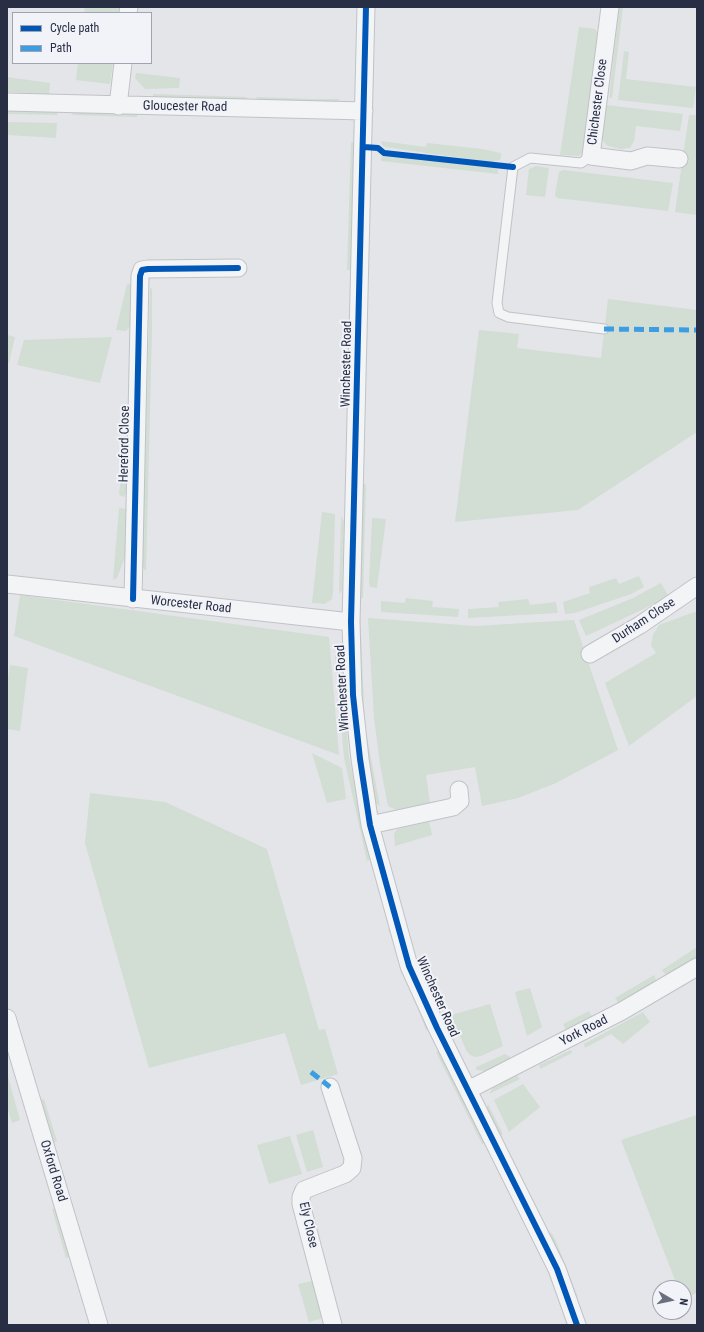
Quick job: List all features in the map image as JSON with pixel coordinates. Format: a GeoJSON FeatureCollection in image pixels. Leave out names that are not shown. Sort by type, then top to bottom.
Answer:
{"type":"FeatureCollection","features":[{"type":"Feature","properties":{"kind":"street","name":"Winchester Road"},"geometry":{"type":"LineString","coordinates":[[366,7],[351,622],[353,695],[360,758],[370,825],[409,966],[437,1028],[557,1269],[577,1325]]}},
{"type":"Feature","properties":{"kind":"street","name":"Chichester Close"},"geometry":{"type":"LineString","coordinates":[[610,7],[591,156],[631,161],[647,156],[679,159]]}},
{"type":"Feature","properties":{"kind":"street"},"geometry":{"type":"LineString","coordinates":[[118,106],[123,64]]}},
{"type":"Feature","properties":{"kind":"street","name":"Gloucester Road"},"geometry":{"type":"LineString","coordinates":[[7,102],[118,106],[364,111]]}},
{"type":"Feature","properties":{"kind":"street","name":"Hereford Close"},"geometry":{"type":"LineString","coordinates":[[134,599],[140,276],[142,270],[148,268],[238,268]]}},
{"type":"Feature","properties":{"kind":"street","name":"Worcester Road"},"geometry":{"type":"LineString","coordinates":[[7,584],[351,622]]}},
{"type":"Feature","properties":{"kind":"street","name":"Durham Close"},"geometry":{"type":"LineString","coordinates":[[590,654],[640,626],[697,586]]}},
{"type":"Feature","properties":{"kind":"street"},"geometry":{"type":"LineString","coordinates":[[370,825],[453,807],[460,801],[459,790]]}},
{"type":"Feature","properties":{"kind":"street","name":"York Road"},"geometry":{"type":"LineString","coordinates":[[468,1090],[622,1011],[697,967]]}},
{"type":"Feature","properties":{"kind":"street","name":"Oxford Road"},"geometry":{"type":"LineString","coordinates":[[8,1025],[99,1325]]}},
{"type":"Feature","properties":{"kind":"street","name":"Ely Close"},"geometry":{"type":"LineString","coordinates":[[330,1087],[353,1158],[352,1168],[345,1174],[309,1187],[304,1190],[300,1197],[333,1325]]}},
{"type":"Feature","properties":{"kind":"lane"},"geometry":{"type":"LineString","coordinates":[[591,156],[581,162],[530,158],[513,167],[497,303],[499,313],[508,317],[604,329]]}},
{"type":"Feature","properties":{"kind":"shaded area"},"geometry":{"type":"Polygon","coordinates":[[[85,7],[121,7],[120,12],[84,12],[85,7]]]}},
{"type":"Feature","properties":{"kind":"shaded area"},"geometry":{"type":"Polygon","coordinates":[[[619,7],[623,7],[612,98],[609,98],[619,7]]]}},
{"type":"Feature","properties":{"kind":"shaded area"},"geometry":{"type":"Polygon","coordinates":[[[579,27],[595,29],[599,35],[585,150],[579,156],[560,155],[579,27]]]}},
{"type":"Feature","properties":{"kind":"shaded area"},"geometry":{"type":"Polygon","coordinates":[[[624,51],[629,52],[626,79],[696,87],[693,108],[618,100],[624,51]]]}},
{"type":"Feature","properties":{"kind":"shaded area"},"geometry":{"type":"Polygon","coordinates":[[[78,64],[113,64],[110,84],[76,80],[78,64]]]}},
{"type":"Feature","properties":{"kind":"shaded area"},"geometry":{"type":"Polygon","coordinates":[[[136,73],[180,78],[179,88],[145,89],[135,78],[136,73]]]}},
{"type":"Feature","properties":{"kind":"shaded area"},"geometry":{"type":"Polygon","coordinates":[[[7,77],[50,83],[49,94],[7,92],[7,77]]]}},
{"type":"Feature","properties":{"kind":"shaded area"},"geometry":{"type":"Polygon","coordinates":[[[153,94],[247,97],[244,102],[153,99],[153,94]]]}},
{"type":"Feature","properties":{"kind":"shaded area"},"geometry":{"type":"Polygon","coordinates":[[[256,97],[340,99],[336,103],[259,102],[256,97]]]}},
{"type":"Feature","properties":{"kind":"shaded area"},"geometry":{"type":"Polygon","coordinates":[[[606,105],[683,114],[680,131],[636,126],[634,141],[630,148],[621,149],[608,146],[603,141],[601,133],[606,105]]]}},
{"type":"Feature","properties":{"kind":"shaded area"},"geometry":{"type":"Polygon","coordinates":[[[7,110],[56,111],[58,115],[7,114],[7,110]]]}},
{"type":"Feature","properties":{"kind":"shaded area"},"geometry":{"type":"Polygon","coordinates":[[[71,111],[138,112],[137,117],[73,115],[71,111]]]}},
{"type":"Feature","properties":{"kind":"shaded area"},"geometry":{"type":"Polygon","coordinates":[[[689,115],[697,115],[697,215],[675,212],[689,115]]]}},
{"type":"Feature","properties":{"kind":"shaded area"},"geometry":{"type":"Polygon","coordinates":[[[7,122],[57,123],[56,138],[7,135],[7,122]]]}},
{"type":"Feature","properties":{"kind":"shaded area"},"geometry":{"type":"Polygon","coordinates":[[[381,141],[426,147],[427,143],[482,149],[501,153],[501,157],[500,160],[489,162],[385,147],[382,145],[381,141]]]}},
{"type":"Feature","properties":{"kind":"shaded area"},"geometry":{"type":"Polygon","coordinates":[[[351,142],[356,142],[351,270],[347,270],[351,142]]]}},
{"type":"Feature","properties":{"kind":"shaded area"},"geometry":{"type":"Polygon","coordinates":[[[382,155],[494,167],[498,170],[498,174],[381,161],[382,155]]]}},
{"type":"Feature","properties":{"kind":"shaded area"},"geometry":{"type":"Polygon","coordinates":[[[536,166],[549,168],[545,197],[526,195],[529,169],[536,166]]]}},
{"type":"Feature","properties":{"kind":"shaded area"},"geometry":{"type":"Polygon","coordinates":[[[563,170],[673,183],[668,211],[557,198],[555,195],[559,172],[563,170]]]}},
{"type":"Feature","properties":{"kind":"shaded area"},"geometry":{"type":"Polygon","coordinates":[[[127,284],[131,284],[132,324],[126,331],[116,330],[127,284]]]}},
{"type":"Feature","properties":{"kind":"shaded area"},"geometry":{"type":"Polygon","coordinates":[[[150,288],[152,289],[152,331],[146,571],[142,567],[150,288]]]}},
{"type":"Feature","properties":{"kind":"shaded area"},"geometry":{"type":"Polygon","coordinates":[[[608,299],[697,310],[697,432],[578,510],[455,522],[479,330],[519,334],[517,348],[601,358],[608,299]]]}},
{"type":"Feature","properties":{"kind":"shaded area"},"geometry":{"type":"Polygon","coordinates":[[[7,335],[15,337],[9,363],[7,363],[7,335]]]}},
{"type":"Feature","properties":{"kind":"shaded area"},"geometry":{"type":"Polygon","coordinates":[[[112,337],[100,383],[17,365],[24,340],[112,337]]]}},
{"type":"Feature","properties":{"kind":"shaded area"},"geometry":{"type":"Polygon","coordinates":[[[127,420],[128,491],[124,497],[119,495],[127,420]]]}},
{"type":"Feature","properties":{"kind":"shaded area"},"geometry":{"type":"Polygon","coordinates":[[[363,484],[366,484],[363,598],[360,598],[363,484]]]}},
{"type":"Feature","properties":{"kind":"shaded area"},"geometry":{"type":"Polygon","coordinates":[[[119,508],[126,509],[127,512],[125,557],[117,578],[113,580],[119,508]]]}},
{"type":"Feature","properties":{"kind":"shaded area"},"geometry":{"type":"Polygon","coordinates":[[[322,512],[335,514],[333,593],[332,599],[325,604],[312,603],[322,512]]]}},
{"type":"Feature","properties":{"kind":"shaded area"},"geometry":{"type":"Polygon","coordinates":[[[341,516],[344,521],[342,590],[339,594],[341,516]]]}},
{"type":"Feature","properties":{"kind":"shaded area"},"geometry":{"type":"Polygon","coordinates":[[[372,518],[386,519],[377,588],[370,587],[369,583],[372,518]]]}},
{"type":"Feature","properties":{"kind":"shaded area"},"geometry":{"type":"Polygon","coordinates":[[[639,576],[644,587],[631,594],[575,613],[565,614],[563,602],[590,593],[589,587],[616,578],[619,584],[639,576]]]}},
{"type":"Feature","properties":{"kind":"shaded area"},"geometry":{"type":"Polygon","coordinates":[[[661,583],[669,597],[586,636],[579,620],[633,598],[661,583]]]}},
{"type":"Feature","properties":{"kind":"shaded area"},"geometry":{"type":"Polygon","coordinates":[[[20,595],[329,637],[339,755],[14,636],[20,595]]]}},
{"type":"Feature","properties":{"kind":"shaded area"},"geometry":{"type":"Polygon","coordinates":[[[406,598],[433,601],[432,607],[459,609],[458,617],[381,612],[381,601],[405,603],[406,598]]]}},
{"type":"Feature","properties":{"kind":"shaded area"},"geometry":{"type":"Polygon","coordinates":[[[528,599],[530,605],[556,602],[558,613],[468,618],[468,609],[499,607],[498,602],[528,599]]]}},
{"type":"Feature","properties":{"kind":"shaded area"},"geometry":{"type":"Polygon","coordinates":[[[357,611],[360,614],[365,726],[380,806],[375,803],[362,727],[357,611]]]}},
{"type":"Feature","properties":{"kind":"shaded area"},"geometry":{"type":"Polygon","coordinates":[[[697,611],[697,696],[629,746],[605,683],[656,653],[651,645],[653,635],[659,625],[697,611]]]}},
{"type":"Feature","properties":{"kind":"shaded area"},"geometry":{"type":"Polygon","coordinates":[[[368,618],[475,626],[574,620],[618,750],[556,783],[518,798],[482,806],[475,767],[426,775],[430,803],[396,810],[388,806],[380,764],[374,718],[368,618]]]}},
{"type":"Feature","properties":{"kind":"shaded area"},"geometry":{"type":"Polygon","coordinates":[[[340,654],[349,757],[370,860],[367,861],[344,758],[335,655],[340,654]]]}},
{"type":"Feature","properties":{"kind":"shaded area"},"geometry":{"type":"Polygon","coordinates":[[[10,665],[28,668],[20,731],[7,729],[7,685],[10,665]]]}},
{"type":"Feature","properties":{"kind":"shaded area"},"geometry":{"type":"Polygon","coordinates":[[[312,753],[342,768],[346,799],[327,803],[312,753]]]}},
{"type":"Feature","properties":{"kind":"shaded area"},"geometry":{"type":"Polygon","coordinates":[[[90,793],[165,802],[267,849],[319,1030],[325,1029],[338,1074],[301,1085],[285,1033],[149,1068],[85,843],[90,793]]]}},
{"type":"Feature","properties":{"kind":"shaded area"},"geometry":{"type":"Polygon","coordinates":[[[429,822],[432,835],[395,846],[394,834],[397,829],[429,822]]]}},
{"type":"Feature","properties":{"kind":"shaded area"},"geometry":{"type":"Polygon","coordinates":[[[390,928],[429,1029],[426,1030],[388,929],[390,928]]]}},
{"type":"Feature","properties":{"kind":"shaded area"},"geometry":{"type":"Polygon","coordinates":[[[697,947],[697,958],[674,973],[666,975],[662,970],[697,947]]]}},
{"type":"Feature","properties":{"kind":"shaded area"},"geometry":{"type":"Polygon","coordinates":[[[654,975],[657,982],[620,1004],[618,1003],[615,998],[654,975]]]}},
{"type":"Feature","properties":{"kind":"shaded area"},"geometry":{"type":"Polygon","coordinates":[[[530,988],[542,1027],[527,1036],[515,992],[530,988]]]}},
{"type":"Feature","properties":{"kind":"shaded area"},"geometry":{"type":"Polygon","coordinates":[[[490,1004],[503,1046],[481,1056],[475,1057],[470,1055],[466,1050],[451,1015],[490,1004]]]}},
{"type":"Feature","properties":{"kind":"shaded area"},"geometry":{"type":"Polygon","coordinates":[[[589,1011],[593,1018],[566,1030],[563,1024],[589,1011]]]}},
{"type":"Feature","properties":{"kind":"shaded area"},"geometry":{"type":"Polygon","coordinates":[[[643,1012],[650,1022],[623,1044],[611,1034],[585,1048],[584,1044],[643,1012]]]}},
{"type":"Feature","properties":{"kind":"shaded area"},"geometry":{"type":"Polygon","coordinates":[[[439,1050],[485,1143],[482,1144],[436,1052],[439,1050]]]}},
{"type":"Feature","properties":{"kind":"shaded area"},"geometry":{"type":"Polygon","coordinates":[[[571,1050],[572,1053],[540,1069],[539,1065],[571,1050]]]}},
{"type":"Feature","properties":{"kind":"shaded area"},"geometry":{"type":"Polygon","coordinates":[[[505,1054],[510,1058],[501,1065],[485,1071],[476,1070],[476,1067],[505,1054]]]}},
{"type":"Feature","properties":{"kind":"shaded area"},"geometry":{"type":"Polygon","coordinates":[[[7,1073],[20,1120],[12,1123],[7,1107],[7,1073]]]}},
{"type":"Feature","properties":{"kind":"shaded area"},"geometry":{"type":"Polygon","coordinates":[[[517,1075],[520,1079],[489,1094],[494,1086],[517,1075]]]}},
{"type":"Feature","properties":{"kind":"shaded area"},"geometry":{"type":"Polygon","coordinates":[[[523,1084],[540,1107],[509,1132],[494,1100],[523,1084]]]}},
{"type":"Feature","properties":{"kind":"shaded area"},"geometry":{"type":"Polygon","coordinates":[[[44,1099],[57,1141],[53,1143],[41,1100],[44,1099]]]}},
{"type":"Feature","properties":{"kind":"shaded area"},"geometry":{"type":"Polygon","coordinates":[[[488,1104],[503,1134],[499,1137],[486,1110],[488,1104]]]}},
{"type":"Feature","properties":{"kind":"shaded area"},"geometry":{"type":"Polygon","coordinates":[[[697,1115],[697,1293],[692,1295],[692,1280],[675,1280],[621,1140],[697,1115]]]}},
{"type":"Feature","properties":{"kind":"shaded area"},"geometry":{"type":"Polygon","coordinates":[[[313,1130],[323,1167],[307,1172],[296,1135],[313,1130]]]}},
{"type":"Feature","properties":{"kind":"shaded area"},"geometry":{"type":"Polygon","coordinates":[[[290,1136],[302,1174],[269,1184],[257,1145],[290,1136]]]}},
{"type":"Feature","properties":{"kind":"shaded area"},"geometry":{"type":"Polygon","coordinates":[[[56,1208],[70,1257],[66,1258],[52,1209],[56,1208]]]}},
{"type":"Feature","properties":{"kind":"shaded area"},"geometry":{"type":"Polygon","coordinates":[[[551,1232],[578,1297],[574,1296],[550,1236],[551,1232]]]}},
{"type":"Feature","properties":{"kind":"shaded area"},"geometry":{"type":"Polygon","coordinates":[[[312,1281],[323,1318],[309,1322],[298,1284],[312,1281]]]}},
{"type":"Feature","properties":{"kind":"marked path"},"geometry":{"type":"LineString","coordinates":[[604,329],[697,330]]}},
{"type":"Feature","properties":{"kind":"marked path"},"geometry":{"type":"LineString","coordinates":[[311,1072],[330,1087]]}},
{"type":"Feature","properties":{"kind":"cycle path"},"geometry":{"type":"LineString","coordinates":[[366,7],[351,622],[353,695],[360,759],[370,825],[409,966],[437,1028],[557,1269],[577,1325]]}},
{"type":"Feature","properties":{"kind":"cycle path"},"geometry":{"type":"LineString","coordinates":[[364,147],[378,148],[384,153],[513,167]]}},
{"type":"Feature","properties":{"kind":"cycle path"},"geometry":{"type":"LineString","coordinates":[[133,599],[140,276],[142,270],[148,269],[238,268]]}}]}
